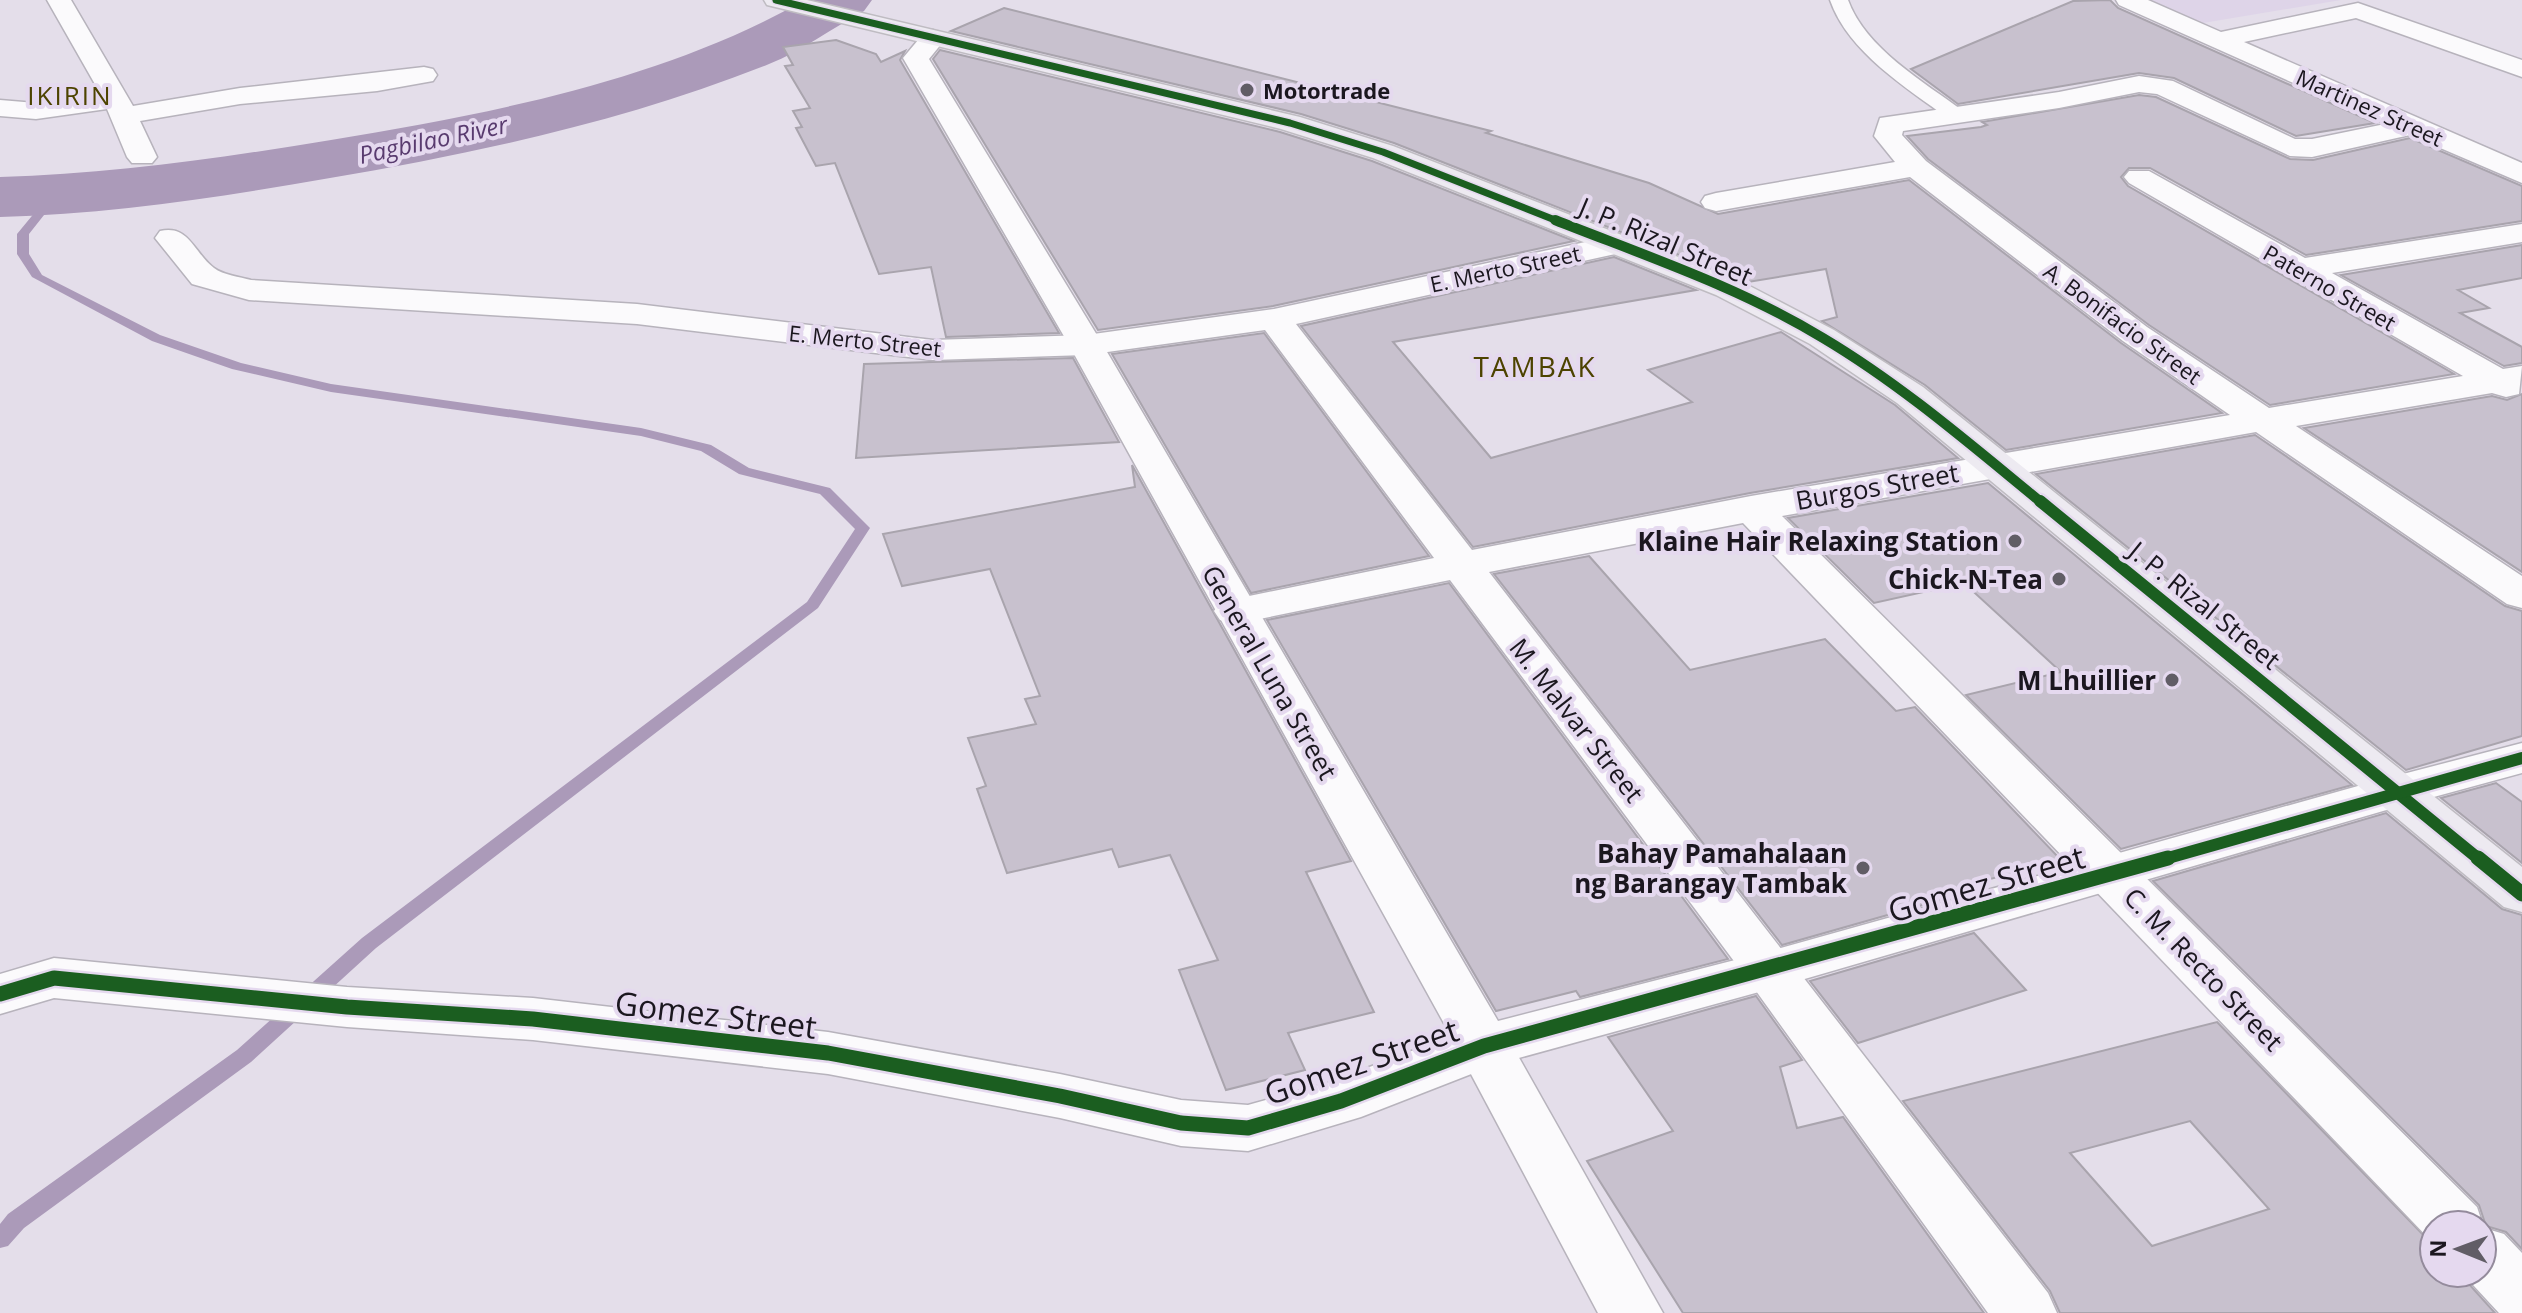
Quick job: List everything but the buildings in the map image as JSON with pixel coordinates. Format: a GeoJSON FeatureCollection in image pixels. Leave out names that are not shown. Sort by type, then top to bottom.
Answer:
{"type":"FeatureCollection","features":[{"type":"Feature","properties":{"kind":"main road","name":"J. P. Rizal Street"},"geometry":{"type":"LineString","coordinates":[[776,0],[1304,127],[1383,152],[1728,288],[1822,337],[1910,395],[1999,464],[2522,894]]}},
{"type":"Feature","properties":{"kind":"street"},"geometry":{"type":"LineString","coordinates":[[59,0],[120,107],[142,157]]}},
{"type":"Feature","properties":{"kind":"street","name":"Martinez Street"},"geometry":{"type":"LineString","coordinates":[[2128,0],[2522,174]]}},
{"type":"Feature","properties":{"kind":"street"},"geometry":{"type":"LineString","coordinates":[[2217,40],[2358,10],[2522,69]]}},
{"type":"Feature","properties":{"kind":"street","name":"General Luna Street"},"geometry":{"type":"LineString","coordinates":[[933,38],[916,58],[1086,345],[1484,1046],[1631,1313]]}},
{"type":"Feature","properties":{"kind":"street"},"geometry":{"type":"LineString","coordinates":[[0,108],[36,111],[120,107],[377,83],[424,75]]}},
{"type":"Feature","properties":{"kind":"street","name":"A. Bonifacio Street"},"geometry":{"type":"LineString","coordinates":[[2413,126],[2312,148],[2290,147],[2150,84],[1890,124],[1888,136],[1916,167],[2135,334],[2256,419],[2522,595]]}},
{"type":"Feature","properties":{"kind":"street"},"geometry":{"type":"LineString","coordinates":[[1716,202],[1916,167]]}},
{"type":"Feature","properties":{"kind":"street","name":"Paterno Street"},"geometry":{"type":"LineString","coordinates":[[2139,177],[2299,269],[2514,384]]}},
{"type":"Feature","properties":{"kind":"street"},"geometry":{"type":"LineString","coordinates":[[2299,269],[2522,233]]}},
{"type":"Feature","properties":{"kind":"street","name":"E. Merto Street"},"geometry":{"type":"LineString","coordinates":[[171,238],[204,277],[249,290],[637,314],[933,350],[1086,345],[1274,319],[1618,244]]}},
{"type":"Feature","properties":{"kind":"street","name":"M. Malvar Street"},"geometry":{"type":"LineString","coordinates":[[1274,319],[1770,970],[2025,1313]]}},
{"type":"Feature","properties":{"kind":"street","name":"Burgos Street"},"geometry":{"type":"LineString","coordinates":[[1235,611],[1458,564],[1751,508],[2256,419],[2514,384]]}},
{"type":"Feature","properties":{"kind":"street","name":"C. M. Recto Street"},"geometry":{"type":"LineString","coordinates":[[1751,508],[2439,1209]]}},
{"type":"Feature","properties":{"kind":"street","name":"Gomez Street"},"geometry":{"type":"LineString","coordinates":[[0,994],[54,978],[347,1007],[533,1019],[828,1053],[1060,1096],[1181,1123],[1248,1128],[1341,1101],[1484,1046],[1770,970],[2522,758]]}},
{"type":"Feature","properties":{"kind":"street"},"geometry":{"type":"LineString","coordinates":[[2498,1269],[2522,1294]]}},
{"type":"Feature","properties":{"kind":"lane"},"geometry":{"type":"LineString","coordinates":[[1839,0],[1843,13],[1884,61],[1956,115]]}},
{"type":"Feature","properties":{"kind":"shaded area"},"geometry":{"type":"Polygon","coordinates":[[[2146,0],[2341,0],[2203,23],[2146,0]]]}},
{"type":"Feature","properties":{"kind":"waterway","name":"Pagbilao River"},"geometry":{"type":"LineString","coordinates":[[0,197],[112,191],[222,177],[411,145],[526,120],[638,90],[749,52],[845,0]]}},
{"type":"Feature","properties":{"kind":"waterway"},"geometry":{"type":"LineString","coordinates":[[0,1239],[16,1221],[244,1056],[369,943],[813,605],[863,528],[825,491],[744,471],[706,448],[641,432],[331,388],[237,366],[156,338],[38,277],[23,254],[23,234],[54,196]]}},
{"type":"Feature","properties":{"kind":"cycle path"},"geometry":{"type":"LineString","coordinates":[[776,0],[1290,123],[1383,152],[1728,288],[1822,337],[1910,395],[2522,894]]}},
{"type":"Feature","properties":{"kind":"cycle path"},"geometry":{"type":"LineString","coordinates":[[0,994],[54,978],[347,1007],[533,1019],[828,1053],[1060,1096],[1181,1123],[1248,1128],[1341,1101],[1484,1046],[1770,970],[2522,758]]}},
{"type":"Feature","properties":{"kind":"place","name":"Motortrade"},"geometry":{"type":"Point","coordinates":[1247,90]}},
{"type":"Feature","properties":{"kind":"place","name":"Klaine Hair Relaxing Station"},"geometry":{"type":"Point","coordinates":[2015,541]}},
{"type":"Feature","properties":{"kind":"place","name":"Chick-N-Tea"},"geometry":{"type":"Point","coordinates":[2059,579]}},
{"type":"Feature","properties":{"kind":"place","name":"M Lhuillier"},"geometry":{"type":"Point","coordinates":[2172,680]}},
{"type":"Feature","properties":{"kind":"place","name":"Bahay Pamahalaan ng Barangay Tambak"},"geometry":{"type":"Point","coordinates":[1863,868]}},
{"type":"Feature","properties":{"kind":"district","name":"IKIRIN"},"geometry":{"type":"Point","coordinates":[70,95]}},
{"type":"Feature","properties":{"kind":"district","name":"TAMBAK"},"geometry":{"type":"Point","coordinates":[1535,366]}}]}
